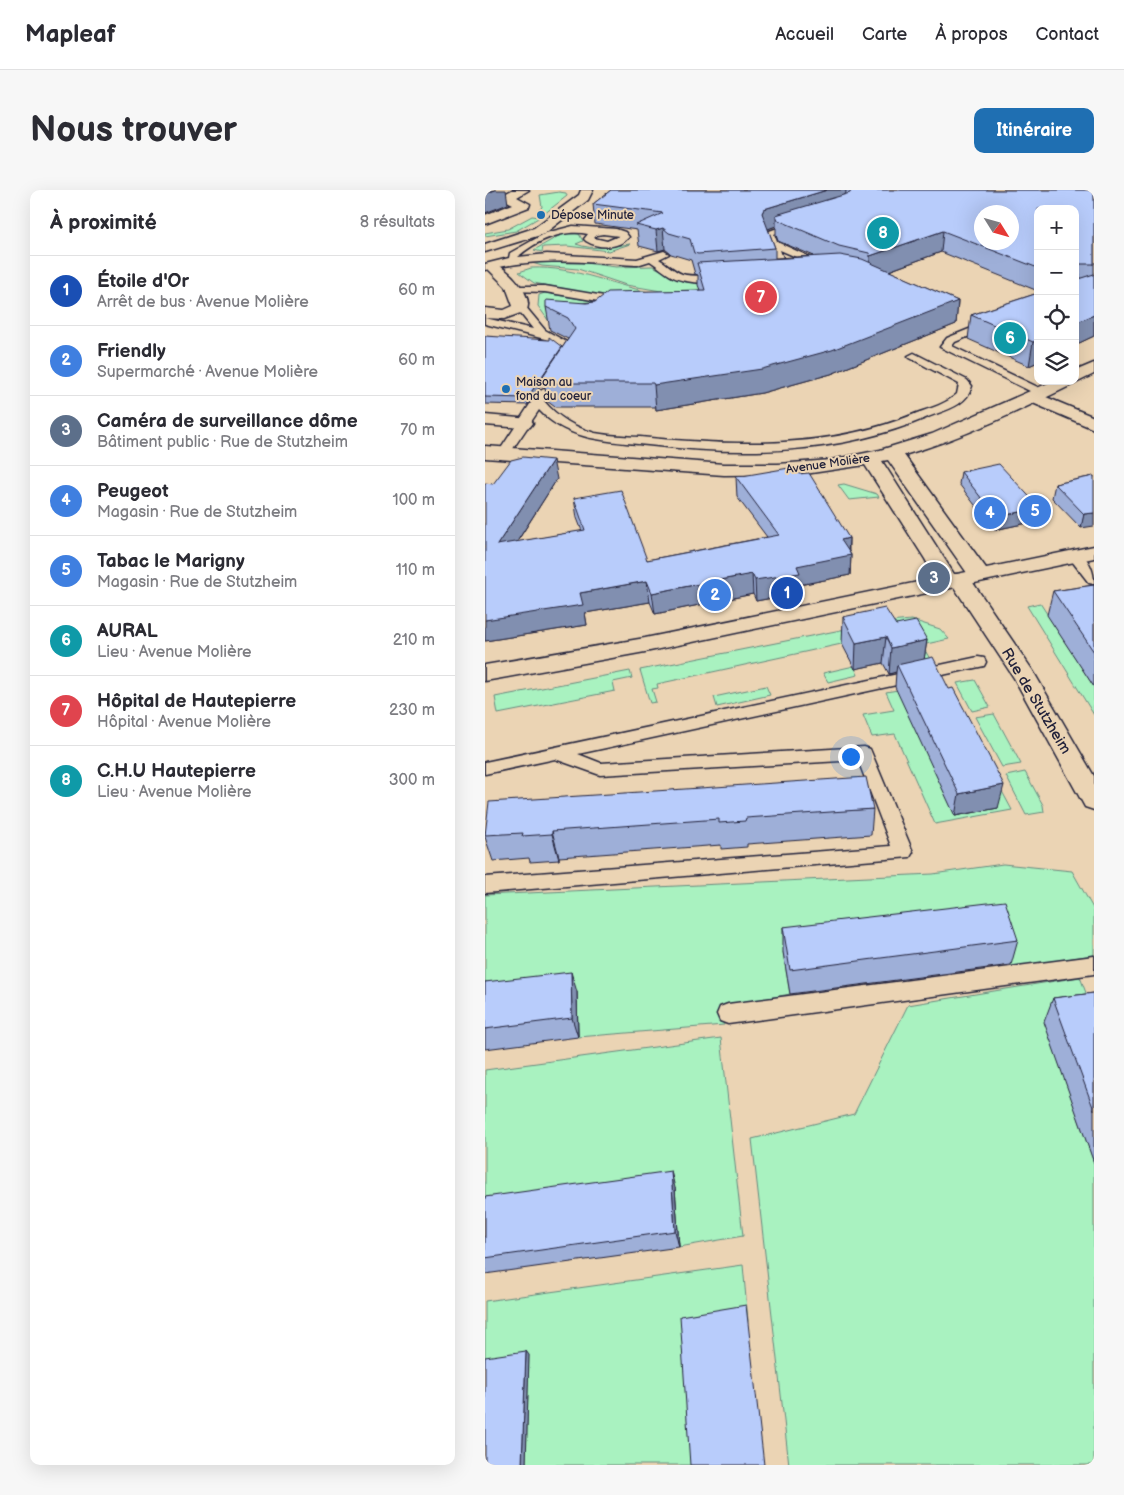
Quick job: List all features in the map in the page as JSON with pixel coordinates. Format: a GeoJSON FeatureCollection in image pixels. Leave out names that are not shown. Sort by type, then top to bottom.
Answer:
{"type":"FeatureCollection","features":[{"type":"Feature","properties":{"kind":"street"},"geometry":{"type":"LineString","coordinates":[[569,222],[584,197],[593,190]]}},
{"type":"Feature","properties":{"kind":"street"},"geometry":{"type":"LineString","coordinates":[[485,220],[516,211],[524,202],[512,193]]}},
{"type":"Feature","properties":{"kind":"street"},"geometry":{"type":"LineString","coordinates":[[485,313],[500,315],[513,313],[521,308],[522,301],[501,271],[498,254],[539,231],[569,222],[595,205]]}},
{"type":"Feature","properties":{"kind":"street"},"geometry":{"type":"LineString","coordinates":[[1079,375],[1094,368]]}},
{"type":"Feature","properties":{"kind":"street","name":"Avenue Molière"},"geometry":{"type":"LineString","coordinates":[[485,452],[737,471],[818,467],[870,458],[892,452],[994,415],[1059,385]]}},
{"type":"Feature","properties":{"kind":"street"},"geometry":{"type":"LineString","coordinates":[[1038,395],[1094,424]]}},
{"type":"Feature","properties":{"kind":"street"},"geometry":{"type":"LineString","coordinates":[[485,420],[524,423]]}},
{"type":"Feature","properties":{"kind":"street","name":"Rue de Stutzheim"},"geometry":{"type":"LineString","coordinates":[[892,452],[962,579],[1025,677],[1094,800]]}},
{"type":"Feature","properties":{"kind":"street","name":"Rue de Stutzheim"},"geometry":{"type":"LineString","coordinates":[[870,458],[936,559],[962,579]]}},
{"type":"Feature","properties":{"kind":"street"},"geometry":{"type":"LineString","coordinates":[[485,673],[645,645],[1084,554]]}},
{"type":"Feature","properties":{"kind":"lane"},"geometry":{"type":"LineString","coordinates":[[761,276],[789,274],[769,233],[812,220]]}},
{"type":"Feature","properties":{"kind":"lane"},"geometry":{"type":"LineString","coordinates":[[498,254],[569,222],[579,229],[594,233]]}},
{"type":"Feature","properties":{"kind":"lane"},"geometry":{"type":"LineString","coordinates":[[773,244],[839,272],[817,273]]}},
{"type":"Feature","properties":{"kind":"lane"},"geometry":{"type":"LineString","coordinates":[[609,261],[637,250]]}},
{"type":"Feature","properties":{"kind":"lane"},"geometry":{"type":"LineString","coordinates":[[498,254],[637,262],[653,259],[666,253]]}},
{"type":"Feature","properties":{"kind":"lane"},"geometry":{"type":"LineString","coordinates":[[653,259],[684,278],[699,280],[731,278]]}},
{"type":"Feature","properties":{"kind":"lane"},"geometry":{"type":"LineString","coordinates":[[513,289],[545,290],[630,303]]}},
{"type":"Feature","properties":{"kind":"lane"},"geometry":{"type":"LineString","coordinates":[[1034,306],[951,340],[946,347],[1038,395]]}},
{"type":"Feature","properties":{"kind":"lane"},"geometry":{"type":"LineString","coordinates":[[504,454],[571,353],[567,345],[541,332],[521,308]]}},
{"type":"Feature","properties":{"kind":"lane"},"geometry":{"type":"LineString","coordinates":[[485,321],[550,337]]}},
{"type":"Feature","properties":{"kind":"lane"},"geometry":{"type":"LineString","coordinates":[[538,402],[550,414],[562,422],[586,434],[603,437],[712,448],[738,449],[800,445],[840,440],[881,430],[945,406],[963,395],[966,386],[963,382],[914,356]]}},
{"type":"Feature","properties":{"kind":"lane"},"geometry":{"type":"LineString","coordinates":[[1084,554],[1094,580]]}},
{"type":"Feature","properties":{"kind":"lane"},"geometry":{"type":"LineString","coordinates":[[485,768],[978,662]]}},
{"type":"Feature","properties":{"kind":"lane"},"geometry":{"type":"LineString","coordinates":[[485,885],[903,852],[864,753],[599,769],[557,753]]}},
{"type":"Feature","properties":{"kind":"lane"},"geometry":{"type":"LineString","coordinates":[[728,1014],[1094,965]]}},
{"type":"Feature","properties":{"kind":"green space"},"geometry":{"type":"Polygon","coordinates":[[[559,192],[566,193],[567,196],[544,214],[536,213],[542,207],[540,195],[559,192]]]}},
{"type":"Feature","properties":{"kind":"green space"},"geometry":{"type":"Polygon","coordinates":[[[532,216],[540,217],[516,231],[485,236],[485,233],[508,229],[532,216]]]}},
{"type":"Feature","properties":{"kind":"green space"},"geometry":{"type":"Polygon","coordinates":[[[564,233],[579,234],[583,241],[576,244],[589,247],[630,244],[609,251],[567,246],[543,247],[542,252],[534,250],[564,233]]]}},
{"type":"Feature","properties":{"kind":"green space"},"geometry":{"type":"Polygon","coordinates":[[[569,261],[616,267],[653,266],[682,281],[733,289],[661,291],[626,285],[578,269],[542,266],[529,262],[569,261]]]}},
{"type":"Feature","properties":{"kind":"green space"},"geometry":{"type":"Polygon","coordinates":[[[531,268],[564,270],[659,294],[620,298],[534,283],[519,272],[531,268]]]}},
{"type":"Feature","properties":{"kind":"green space"},"geometry":{"type":"Polygon","coordinates":[[[545,293],[622,306],[548,320],[538,306],[539,295],[545,293]]]}},
{"type":"Feature","properties":{"kind":"green space"},"geometry":{"type":"Polygon","coordinates":[[[844,484],[877,494],[879,497],[849,500],[838,485],[844,484]]]}},
{"type":"Feature","properties":{"kind":"green space"},"geometry":{"type":"Polygon","coordinates":[[[1040,603],[1094,687],[1094,715],[1027,606],[1040,603]]]}},
{"type":"Feature","properties":{"kind":"green space"},"geometry":{"type":"Polygon","coordinates":[[[912,620],[940,629],[949,639],[922,645],[930,659],[908,664],[883,635],[657,684],[658,688],[652,689],[656,702],[650,703],[640,670],[876,623],[912,620]]]}},
{"type":"Feature","properties":{"kind":"green space"},"geometry":{"type":"Polygon","coordinates":[[[854,666],[858,675],[828,682],[823,673],[854,666]]]}},
{"type":"Feature","properties":{"kind":"green space"},"geometry":{"type":"Polygon","coordinates":[[[630,671],[632,678],[613,682],[615,691],[498,714],[495,697],[630,671]]]}},
{"type":"Feature","properties":{"kind":"green space"},"geometry":{"type":"Polygon","coordinates":[[[975,680],[990,707],[972,711],[957,683],[975,680]]]}},
{"type":"Feature","properties":{"kind":"green space"},"geometry":{"type":"Polygon","coordinates":[[[945,682],[955,816],[995,808],[997,782],[1012,810],[935,824],[895,734],[872,737],[863,715],[894,710],[886,692],[945,682]]]}},
{"type":"Feature","properties":{"kind":"green space"},"geometry":{"type":"Polygon","coordinates":[[[766,686],[770,695],[717,707],[714,697],[766,686]]]}},
{"type":"Feature","properties":{"kind":"green space"},"geometry":{"type":"Polygon","coordinates":[[[994,714],[1021,764],[1002,767],[975,717],[994,714]]]}},
{"type":"Feature","properties":{"kind":"green space"},"geometry":{"type":"Polygon","coordinates":[[[1025,772],[1043,805],[1044,812],[1026,815],[1006,776],[1025,772]]]}},
{"type":"Feature","properties":{"kind":"green space"},"geometry":{"type":"Polygon","coordinates":[[[1003,864],[1072,871],[1094,910],[1094,955],[1011,967],[998,927],[783,952],[790,994],[722,1007],[724,1025],[578,1037],[577,992],[485,1003],[485,895],[933,874],[1003,864]]]}},
{"type":"Feature","properties":{"kind":"green space"},"geometry":{"type":"Polygon","coordinates":[[[1080,977],[1094,1014],[1045,1022],[1094,1163],[1094,1465],[789,1465],[752,1139],[854,1114],[908,1005],[1080,977]]]}},
{"type":"Feature","properties":{"kind":"green space"},"geometry":{"type":"Polygon","coordinates":[[[721,1038],[743,1236],[679,1247],[675,1188],[485,1215],[485,1070],[721,1038]]]}},
{"type":"Feature","properties":{"kind":"green space"},"geometry":{"type":"Polygon","coordinates":[[[743,1265],[748,1321],[694,1465],[526,1465],[529,1355],[485,1362],[485,1301],[743,1265]]]}},
{"type":"Feature","properties":{"kind":"building"},"geometry":{"type":"Polygon","coordinates":[[[485,190],[495,190],[485,194],[485,190]]]}},
{"type":"Feature","properties":{"kind":"building"},"geometry":{"type":"Polygon","coordinates":[[[611,190],[827,190],[764,209],[762,213],[775,248],[698,254],[694,253],[690,239],[669,233],[663,228],[656,230],[636,225],[663,213],[593,204],[611,190]]]}},
{"type":"Feature","properties":{"kind":"building"},"geometry":{"type":"Polygon","coordinates":[[[851,190],[1094,190],[1094,264],[1079,264],[1079,205],[1034,205],[1034,266],[992,250],[1019,250],[1019,205],[974,205],[974,243],[943,231],[870,256],[869,253],[839,246],[778,220],[776,215],[850,193],[851,190]]]}},
{"type":"Feature","properties":{"kind":"building"},"geometry":{"type":"Polygon","coordinates":[[[840,255],[862,259],[958,301],[832,350],[762,369],[654,385],[653,383],[550,383],[543,376],[575,329],[568,318],[546,307],[546,300],[586,303],[595,302],[608,292],[705,290],[697,263],[840,255]]]}},
{"type":"Feature","properties":{"kind":"building"},"geometry":{"type":"Polygon","coordinates":[[[1094,274],[1094,315],[1079,321],[1079,295],[1079,279],[1094,274]]]}},
{"type":"Feature","properties":{"kind":"building"},"geometry":{"type":"Polygon","coordinates":[[[1034,294],[1034,342],[1033,342],[971,315],[1034,294]]]}},
{"type":"Feature","properties":{"kind":"building","name":"Maison au fond du coeur"},"geometry":{"type":"Polygon","coordinates":[[[485,336],[549,340],[549,337],[562,347],[527,398],[485,397],[485,336]]]}},
{"type":"Feature","properties":{"kind":"building"},"geometry":{"type":"Polygon","coordinates":[[[523,457],[553,460],[497,545],[585,530],[574,498],[621,490],[647,560],[779,535],[736,477],[795,467],[799,474],[809,473],[849,538],[841,540],[851,555],[797,566],[800,573],[755,580],[752,574],[652,593],[647,581],[580,593],[583,605],[485,620],[485,483],[493,484],[511,460],[523,457]]]}},
{"type":"Feature","properties":{"kind":"building"},"geometry":{"type":"Polygon","coordinates":[[[999,464],[1040,508],[996,517],[961,472],[999,464]]]}},
{"type":"Feature","properties":{"kind":"building"},"geometry":{"type":"Polygon","coordinates":[[[1094,476],[1094,513],[1084,514],[1055,484],[1094,476]]]}},
{"type":"Feature","properties":{"kind":"building"},"geometry":{"type":"Polygon","coordinates":[[[1094,585],[1094,652],[1053,591],[1094,585]]]}},
{"type":"Feature","properties":{"kind":"building"},"geometry":{"type":"Polygon","coordinates":[[[885,608],[896,625],[916,621],[927,640],[891,648],[886,637],[856,643],[843,617],[885,608]]]}},
{"type":"Feature","properties":{"kind":"building"},"geometry":{"type":"Polygon","coordinates":[[[933,657],[949,689],[953,688],[1004,785],[959,794],[897,665],[933,657]]]}},
{"type":"Feature","properties":{"kind":"building"},"geometry":{"type":"Polygon","coordinates":[[[866,777],[873,809],[746,818],[745,821],[719,823],[719,819],[552,831],[552,834],[522,836],[523,833],[485,835],[489,802],[866,777]]]}},
{"type":"Feature","properties":{"kind":"building"},"geometry":{"type":"Polygon","coordinates":[[[1005,901],[1018,940],[790,970],[783,927],[1005,901]]]}},
{"type":"Feature","properties":{"kind":"building"},"geometry":{"type":"Polygon","coordinates":[[[571,972],[572,1018],[485,1029],[485,982],[571,972]]]}},
{"type":"Feature","properties":{"kind":"building"},"geometry":{"type":"Polygon","coordinates":[[[1094,993],[1094,1110],[1053,998],[1094,993]]]}},
{"type":"Feature","properties":{"kind":"building"},"geometry":{"type":"Polygon","coordinates":[[[671,1171],[675,1231],[485,1258],[485,1197],[671,1171]]]}},
{"type":"Feature","properties":{"kind":"building"},"geometry":{"type":"Polygon","coordinates":[[[746,1305],[764,1465],[690,1465],[680,1316],[746,1305]]]}},
{"type":"Feature","properties":{"kind":"building"},"geometry":{"type":"Polygon","coordinates":[[[526,1351],[522,1465],[485,1465],[485,1357],[526,1351]]]}},
{"type":"Feature","properties":{"kind":"place","name":"Dépose Minute"},"geometry":{"type":"Point","coordinates":[541,215]}},
{"type":"Feature","properties":{"kind":"place","name":"C.H.U Hautepierre"},"geometry":{"type":"Point","coordinates":[883,233]}},
{"type":"Feature","properties":{"kind":"place","name":"Hôpital de Hautepierre"},"geometry":{"type":"Point","coordinates":[761,297]}},
{"type":"Feature","properties":{"kind":"place","name":"AURAL"},"geometry":{"type":"Point","coordinates":[1010,338]}},
{"type":"Feature","properties":{"kind":"place","name":"Maison au fond du coeur"},"geometry":{"type":"Point","coordinates":[506,389]}},
{"type":"Feature","properties":{"kind":"place","name":"Tabac le Marigny"},"geometry":{"type":"Point","coordinates":[1035,511]}},
{"type":"Feature","properties":{"kind":"place","name":"Peugeot"},"geometry":{"type":"Point","coordinates":[990,513]}},
{"type":"Feature","properties":{"kind":"place","name":"Caméra de surveillance dôme"},"geometry":{"type":"Point","coordinates":[934,578]}},
{"type":"Feature","properties":{"kind":"place","name":"Étoile d'Or"},"geometry":{"type":"Point","coordinates":[787,593]}},
{"type":"Feature","properties":{"kind":"place","name":"Friendly"},"geometry":{"type":"Point","coordinates":[715,595]}}]}
